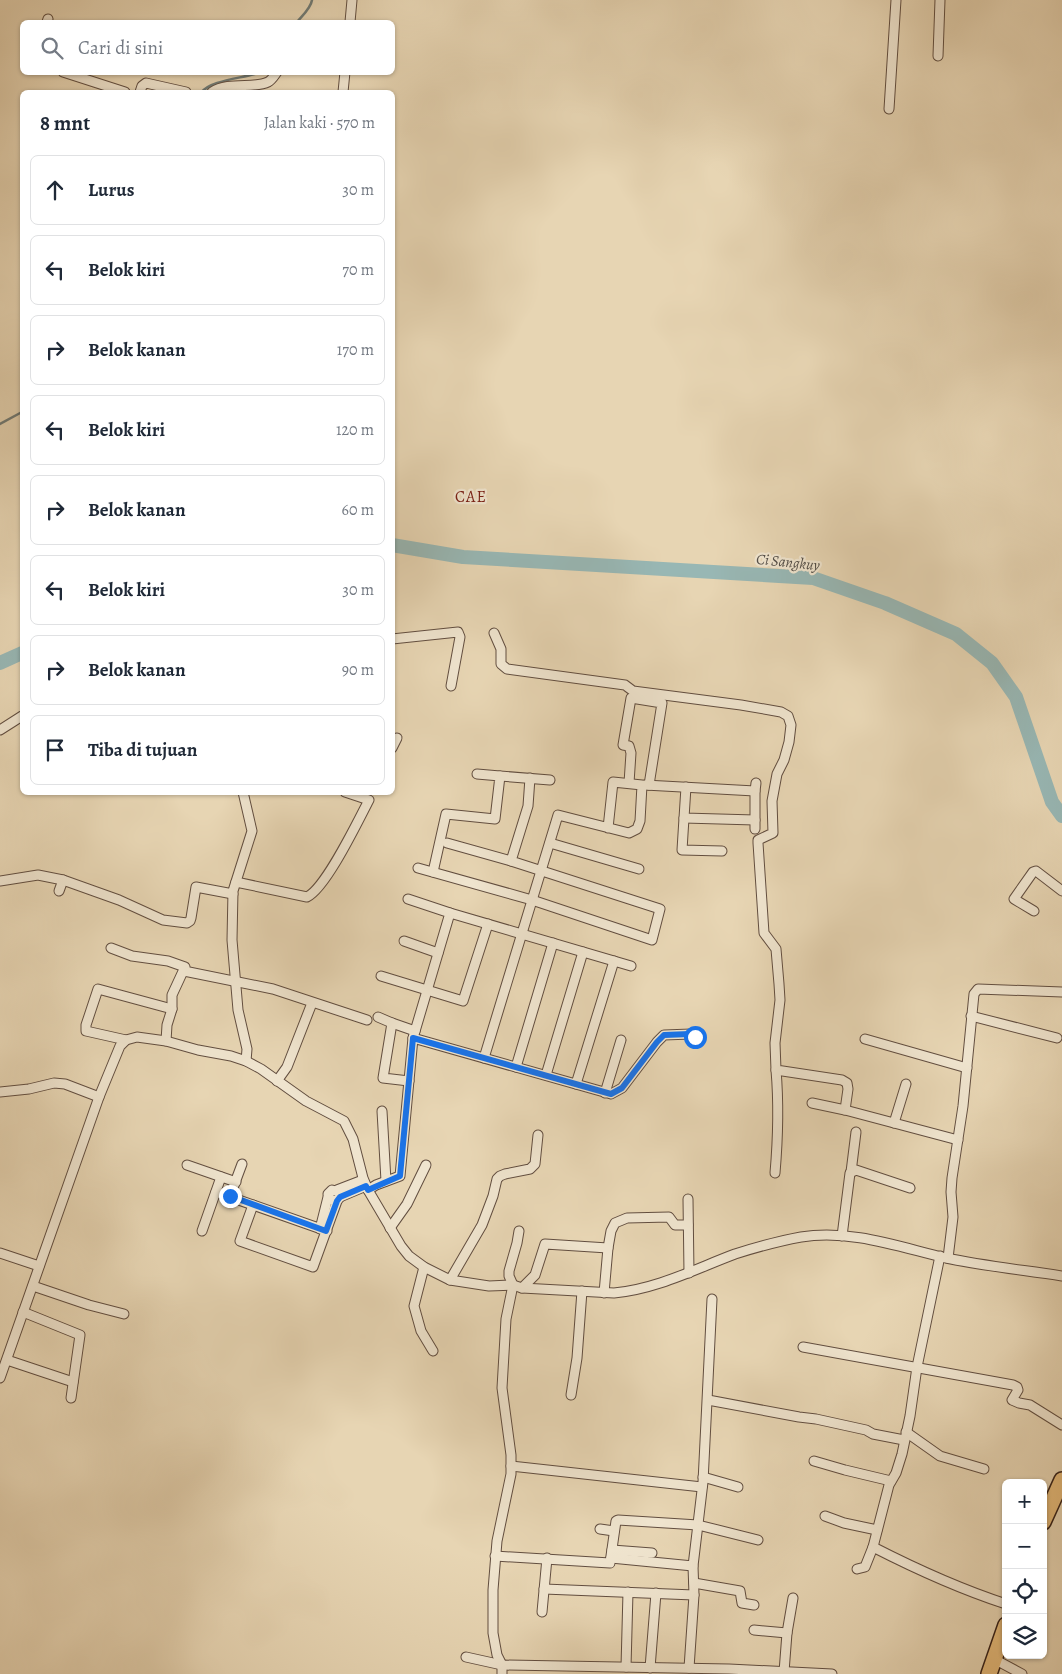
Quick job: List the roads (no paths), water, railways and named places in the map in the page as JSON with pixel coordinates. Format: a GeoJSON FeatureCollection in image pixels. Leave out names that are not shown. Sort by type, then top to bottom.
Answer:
{"type":"FeatureCollection","features":[{"type":"Feature","properties":{"kind":"main road"},"geometry":{"type":"LineString","coordinates":[[1047,1513],[1062,1480]]}},
{"type":"Feature","properties":{"kind":"main road"},"geometry":{"type":"LineString","coordinates":[[989,1674],[1002,1636]]}},
{"type":"Feature","properties":{"kind":"street"},"geometry":{"type":"LineString","coordinates":[[350,18],[352,0]]}},
{"type":"Feature","properties":{"kind":"street"},"geometry":{"type":"LineString","coordinates":[[889,109],[896,0]]}},
{"type":"Feature","properties":{"kind":"street"},"geometry":{"type":"LineString","coordinates":[[938,56],[940,0]]}},
{"type":"Feature","properties":{"kind":"street"},"geometry":{"type":"LineString","coordinates":[[72,75],[119,90]]}},
{"type":"Feature","properties":{"kind":"street"},"geometry":{"type":"LineString","coordinates":[[218,90],[230,86],[264,83],[270,81],[275,75]]}},
{"type":"Feature","properties":{"kind":"street"},"geometry":{"type":"LineString","coordinates":[[343,90],[345,75]]}},
{"type":"Feature","properties":{"kind":"street"},"geometry":{"type":"LineString","coordinates":[[141,90],[146,83],[177,90]]}},
{"type":"Feature","properties":{"kind":"street"},"geometry":{"type":"LineString","coordinates":[[395,639],[458,632],[460,637],[451,686]]}},
{"type":"Feature","properties":{"kind":"street"},"geometry":{"type":"LineString","coordinates":[[494,633],[500,649],[501,664],[507,669],[625,685],[633,691],[741,705],[781,712],[788,716],[791,725],[789,742],[784,760],[777,774],[772,801],[772,833],[758,840],[764,934],[776,949],[780,1000],[774,1043],[779,1097],[775,1173]]}},
{"type":"Feature","properties":{"kind":"street"},"geometry":{"type":"LineString","coordinates":[[484,1058],[558,815],[629,833],[636,829],[640,821],[662,703],[630,698],[623,745],[629,746],[629,784]]}},
{"type":"Feature","properties":{"kind":"street"},"geometry":{"type":"LineString","coordinates":[[0,730],[20,717]]}},
{"type":"Feature","properties":{"kind":"street"},"geometry":{"type":"LineString","coordinates":[[395,742],[397,738]]}},
{"type":"Feature","properties":{"kind":"street"},"geometry":{"type":"LineString","coordinates":[[477,774],[550,780]]}},
{"type":"Feature","properties":{"kind":"street"},"geometry":{"type":"LineString","coordinates":[[433,872],[446,814],[495,819],[500,776]]}},
{"type":"Feature","properties":{"kind":"street"},"geometry":{"type":"LineString","coordinates":[[511,861],[528,806],[530,778]]}},
{"type":"Feature","properties":{"kind":"street"},"geometry":{"type":"LineString","coordinates":[[608,828],[613,782],[686,787],[756,787],[755,825],[684,818]]}},
{"type":"Feature","properties":{"kind":"street"},"geometry":{"type":"LineString","coordinates":[[686,787],[682,850],[722,851]]}},
{"type":"Feature","properties":{"kind":"street"},"geometry":{"type":"LineString","coordinates":[[244,795],[252,831],[233,894],[232,940],[238,1010],[247,1049],[246,1061]]}},
{"type":"Feature","properties":{"kind":"street"},"geometry":{"type":"LineString","coordinates":[[236,882],[307,897],[312,895],[317,891],[371,796]]}},
{"type":"Feature","properties":{"kind":"street"},"geometry":{"type":"LineString","coordinates":[[418,868],[532,900],[652,940],[660,909],[511,861],[447,843]]}},
{"type":"Feature","properties":{"kind":"street"},"geometry":{"type":"LineString","coordinates":[[550,843],[639,869]]}},
{"type":"Feature","properties":{"kind":"street"},"geometry":{"type":"LineString","coordinates":[[1034,911],[1014,899],[1033,872],[1036,872],[1062,891]]}},
{"type":"Feature","properties":{"kind":"street"},"geometry":{"type":"LineString","coordinates":[[0,881],[38,875],[64,880],[119,900],[168,922],[190,922],[196,887],[233,894]]}},
{"type":"Feature","properties":{"kind":"street"},"geometry":{"type":"LineString","coordinates":[[59,892],[64,880]]}},
{"type":"Feature","properties":{"kind":"street"},"geometry":{"type":"LineString","coordinates":[[408,899],[631,966]]}},
{"type":"Feature","properties":{"kind":"street"},"geometry":{"type":"LineString","coordinates":[[323,1230],[338,1196],[366,1185],[400,1176],[414,1034],[450,913]]}},
{"type":"Feature","properties":{"kind":"street"},"geometry":{"type":"LineString","coordinates":[[381,976],[463,1002],[488,924]]}},
{"type":"Feature","properties":{"kind":"street"},"geometry":{"type":"LineString","coordinates":[[404,941],[438,953]]}},
{"type":"Feature","properties":{"kind":"street"},"geometry":{"type":"LineString","coordinates":[[516,1067],[553,943]]}},
{"type":"Feature","properties":{"kind":"street"},"geometry":{"type":"LineString","coordinates":[[110,948],[135,957],[168,961],[184,967],[184,971]]}},
{"type":"Feature","properties":{"kind":"street"},"geometry":{"type":"LineString","coordinates":[[546,1075],[583,952]]}},
{"type":"Feature","properties":{"kind":"street"},"geometry":{"type":"LineString","coordinates":[[576,1084],[614,961]]}},
{"type":"Feature","properties":{"kind":"street"},"geometry":{"type":"LineString","coordinates":[[184,971],[274,989],[367,1020]]}},
{"type":"Feature","properties":{"kind":"street"},"geometry":{"type":"LineString","coordinates":[[166,1042],[167,1023],[172,1009],[174,989],[184,971]]}},
{"type":"Feature","properties":{"kind":"street"},"geometry":{"type":"LineString","coordinates":[[172,1009],[98,989],[86,1025],[86,1031],[126,1040],[138,1037],[166,1042],[246,1061],[262,1069],[306,1101],[344,1121],[353,1139],[366,1185],[390,1228],[410,1256],[424,1267],[450,1280],[488,1286],[512,1285],[522,1288],[604,1293],[628,1292],[643,1289],[689,1273],[760,1246],[802,1237],[842,1236],[883,1242],[944,1257],[993,1266],[1062,1276]]}},
{"type":"Feature","properties":{"kind":"street"},"geometry":{"type":"LineString","coordinates":[[857,1569],[865,1567],[873,1547],[889,1485],[896,1473],[910,1416],[916,1367],[953,1217],[951,1192],[964,1106],[974,994],[978,989],[1062,992]]}},
{"type":"Feature","properties":{"kind":"street"},"geometry":{"type":"LineString","coordinates":[[277,1081],[287,1067],[312,1003]]}},
{"type":"Feature","properties":{"kind":"street"},"geometry":{"type":"LineString","coordinates":[[971,1016],[1057,1038]]}},
{"type":"Feature","properties":{"kind":"street"},"geometry":{"type":"LineString","coordinates":[[378,1017],[414,1034],[484,1058],[611,1094],[622,1088],[664,1035],[690,1034],[695,1037]]}},
{"type":"Feature","properties":{"kind":"street"},"geometry":{"type":"LineString","coordinates":[[392,1023],[383,1078],[409,1081]]}},
{"type":"Feature","properties":{"kind":"street"},"geometry":{"type":"LineString","coordinates":[[865,1039],[967,1068]]}},
{"type":"Feature","properties":{"kind":"street"},"geometry":{"type":"LineString","coordinates":[[0,1378],[99,1098],[120,1046],[126,1040]]}},
{"type":"Feature","properties":{"kind":"street"},"geometry":{"type":"LineString","coordinates":[[605,1092],[621,1040]]}},
{"type":"Feature","properties":{"kind":"street"},"geometry":{"type":"LineString","coordinates":[[776,1070],[842,1080],[847,1083],[848,1089],[845,1110]]}},
{"type":"Feature","properties":{"kind":"street"},"geometry":{"type":"LineString","coordinates":[[0,1092],[29,1089],[54,1083],[66,1084],[99,1098]]}},
{"type":"Feature","properties":{"kind":"street"},"geometry":{"type":"LineString","coordinates":[[894,1123],[906,1084]]}},
{"type":"Feature","properties":{"kind":"street"},"geometry":{"type":"LineString","coordinates":[[812,1104],[845,1110],[958,1140]]}},
{"type":"Feature","properties":{"kind":"street"},"geometry":{"type":"LineString","coordinates":[[382,1111],[386,1181]]}},
{"type":"Feature","properties":{"kind":"street"},"geometry":{"type":"LineString","coordinates":[[842,1236],[856,1132]]}},
{"type":"Feature","properties":{"kind":"street"},"geometry":{"type":"LineString","coordinates":[[450,1280],[482,1225],[497,1179],[505,1174],[530,1169],[535,1164],[538,1135]]}},
{"type":"Feature","properties":{"kind":"street"},"geometry":{"type":"LineString","coordinates":[[230,1196],[242,1164]]}},
{"type":"Feature","properties":{"kind":"street"},"geometry":{"type":"LineString","coordinates":[[187,1165],[236,1182]]}},
{"type":"Feature","properties":{"kind":"street"},"geometry":{"type":"LineString","coordinates":[[390,1228],[407,1204],[426,1165]]}},
{"type":"Feature","properties":{"kind":"street"},"geometry":{"type":"LineString","coordinates":[[851,1172],[856,1170],[910,1188]]}},
{"type":"Feature","properties":{"kind":"street"},"geometry":{"type":"LineString","coordinates":[[202,1231],[222,1177]]}},
{"type":"Feature","properties":{"kind":"street"},"geometry":{"type":"LineString","coordinates":[[216,1192],[323,1230]]}},
{"type":"Feature","properties":{"kind":"street"},"geometry":{"type":"LineString","coordinates":[[253,1205],[240,1241],[313,1267],[323,1230],[329,1192],[338,1196]]}},
{"type":"Feature","properties":{"kind":"street"},"geometry":{"type":"LineString","coordinates":[[688,1199],[689,1273]]}},
{"type":"Feature","properties":{"kind":"street"},"geometry":{"type":"LineString","coordinates":[[604,1293],[608,1248],[611,1231],[615,1223],[622,1218],[669,1217],[675,1225],[688,1225]]}},
{"type":"Feature","properties":{"kind":"street"},"geometry":{"type":"LineString","coordinates":[[502,1669],[496,1652],[492,1624],[494,1556],[509,1486],[511,1466],[502,1388],[506,1319],[512,1285],[509,1271],[519,1231]]}},
{"type":"Feature","properties":{"kind":"street"},"geometry":{"type":"LineString","coordinates":[[522,1288],[535,1275],[545,1244],[608,1248]]}},
{"type":"Feature","properties":{"kind":"street"},"geometry":{"type":"LineString","coordinates":[[0,1253],[40,1266]]}},
{"type":"Feature","properties":{"kind":"street"},"geometry":{"type":"LineString","coordinates":[[424,1267],[414,1306],[421,1331],[433,1352]]}},
{"type":"Feature","properties":{"kind":"street"},"geometry":{"type":"LineString","coordinates":[[32,1286],[124,1314]]}},
{"type":"Feature","properties":{"kind":"street"},"geometry":{"type":"LineString","coordinates":[[571,1395],[577,1358],[582,1291]]}},
{"type":"Feature","properties":{"kind":"street"},"geometry":{"type":"LineString","coordinates":[[690,1668],[694,1595],[693,1566],[703,1477],[712,1299]]}},
{"type":"Feature","properties":{"kind":"street"},"geometry":{"type":"LineString","coordinates":[[23,1312],[80,1335],[71,1398]]}},
{"type":"Feature","properties":{"kind":"street"},"geometry":{"type":"LineString","coordinates":[[803,1347],[1017,1387],[1018,1390],[1012,1400],[1030,1405],[1062,1424]]}},
{"type":"Feature","properties":{"kind":"street"},"geometry":{"type":"LineString","coordinates":[[7,1360],[73,1382]]}},
{"type":"Feature","properties":{"kind":"street"},"geometry":{"type":"LineString","coordinates":[[708,1400],[799,1418],[816,1419],[866,1430],[872,1434],[905,1436],[940,1456],[984,1469]]}},
{"type":"Feature","properties":{"kind":"street"},"geometry":{"type":"LineString","coordinates":[[814,1460],[891,1482]]}},
{"type":"Feature","properties":{"kind":"street"},"geometry":{"type":"LineString","coordinates":[[511,1466],[702,1487]]}},
{"type":"Feature","properties":{"kind":"street"},"geometry":{"type":"LineString","coordinates":[[703,1477],[738,1487]]}},
{"type":"Feature","properties":{"kind":"street"},"geometry":{"type":"LineString","coordinates":[[825,1516],[844,1523],[876,1530]]}},
{"type":"Feature","properties":{"kind":"street"},"geometry":{"type":"LineString","coordinates":[[494,1556],[610,1563],[614,1531],[616,1521],[618,1520],[698,1525],[758,1540]]}},
{"type":"Feature","properties":{"kind":"street"},"geometry":{"type":"LineString","coordinates":[[600,1529],[614,1531]]}},
{"type":"Feature","properties":{"kind":"street"},"geometry":{"type":"LineString","coordinates":[[873,1547],[910,1566],[1002,1603]]}},
{"type":"Feature","properties":{"kind":"street"},"geometry":{"type":"LineString","coordinates":[[612,1554],[652,1553]]}},
{"type":"Feature","properties":{"kind":"street"},"geometry":{"type":"LineString","coordinates":[[612,1554],[693,1566]]}},
{"type":"Feature","properties":{"kind":"street"},"geometry":{"type":"LineString","coordinates":[[542,1612],[546,1558]]}},
{"type":"Feature","properties":{"kind":"street"},"geometry":{"type":"LineString","coordinates":[[694,1583],[740,1591],[742,1602],[754,1605]]}},
{"type":"Feature","properties":{"kind":"street"},"geometry":{"type":"LineString","coordinates":[[544,1589],[694,1595]]}},
{"type":"Feature","properties":{"kind":"street"},"geometry":{"type":"LineString","coordinates":[[626,1667],[628,1592]]}},
{"type":"Feature","properties":{"kind":"street"},"geometry":{"type":"LineString","coordinates":[[650,1668],[656,1593]]}},
{"type":"Feature","properties":{"kind":"street"},"geometry":{"type":"LineString","coordinates":[[784,1672],[787,1633],[793,1598]]}},
{"type":"Feature","properties":{"kind":"street"},"geometry":{"type":"LineString","coordinates":[[754,1630],[787,1633]]}},
{"type":"Feature","properties":{"kind":"street"},"geometry":{"type":"LineString","coordinates":[[466,1657],[502,1669],[586,1670],[626,1667],[832,1674]]}},
{"type":"Feature","properties":{"kind":"street"},"geometry":{"type":"LineString","coordinates":[[994,1659],[1022,1674]]}},
{"type":"Feature","properties":{"kind":"waterway"},"geometry":{"type":"LineString","coordinates":[[299,20],[308,9],[312,0]]}},
{"type":"Feature","properties":{"kind":"waterway"},"geometry":{"type":"LineString","coordinates":[[204,90],[220,82],[250,75]]}},
{"type":"Feature","properties":{"kind":"waterway"},"geometry":{"type":"LineString","coordinates":[[0,424],[20,413]]}},
{"type":"Feature","properties":{"kind":"waterway","name":"Ci Sangkuy"},"geometry":{"type":"LineString","coordinates":[[395,546],[463,557],[813,578],[885,603],[956,634],[992,663],[1016,697],[1052,802],[1062,816]]}},
{"type":"Feature","properties":{"kind":"waterway","name":"Ci Sangkuy"},"geometry":{"type":"LineString","coordinates":[[0,663],[20,654]]}},
{"type":"Feature","properties":{"kind":"district","name":"CAE"},"geometry":{"type":"Point","coordinates":[471,496]}}]}
